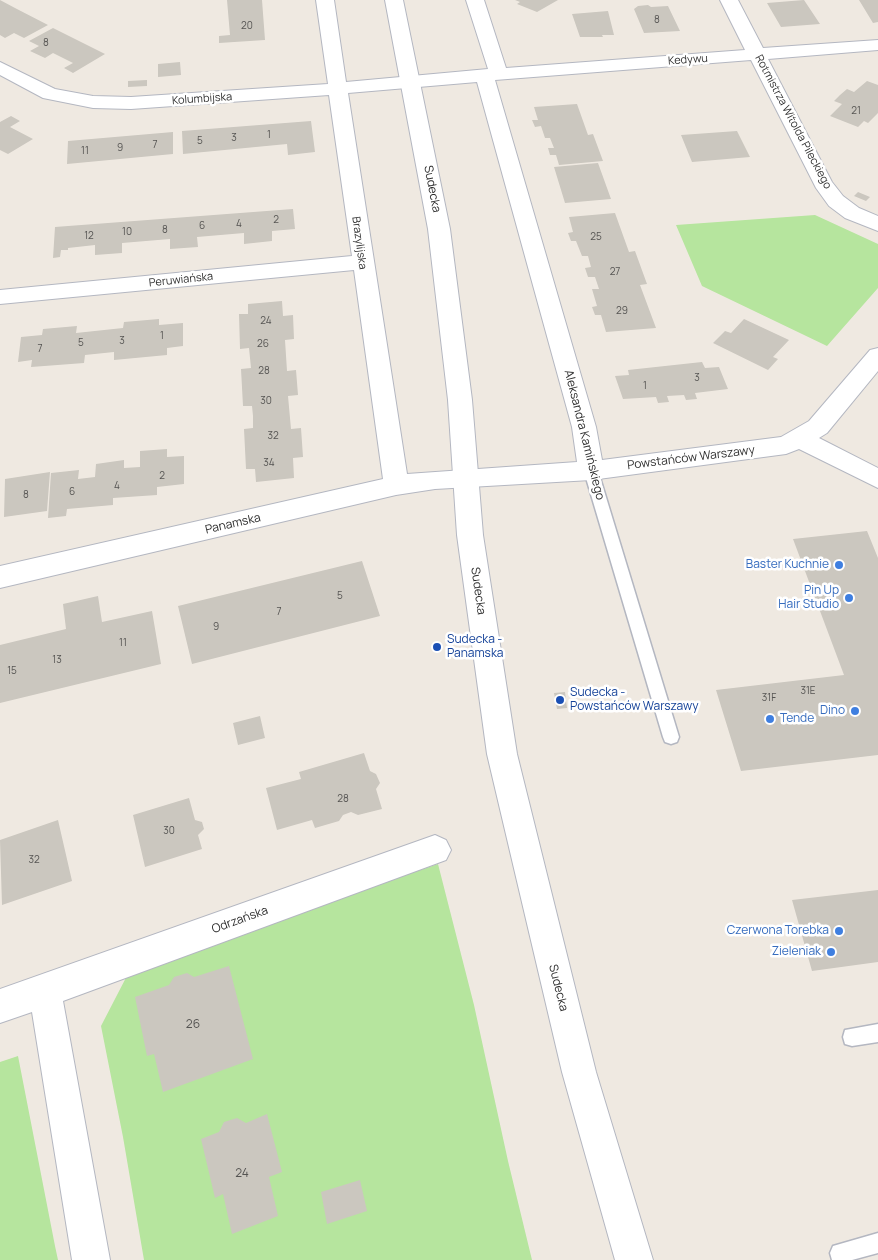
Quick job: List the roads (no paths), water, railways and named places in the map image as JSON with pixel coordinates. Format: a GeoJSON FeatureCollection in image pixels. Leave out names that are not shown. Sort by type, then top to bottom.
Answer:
{"type":"FeatureCollection","features":[{"type":"Feature","properties":{"kind":"street","name":"Brazylijska"},"geometry":{"type":"LineString","coordinates":[[325,0],[396,485]]}},
{"type":"Feature","properties":{"kind":"street","name":"Sudecka"},"geometry":{"type":"LineString","coordinates":[[394,0],[408,58],[410,81],[439,229],[460,400],[470,535],[502,754],[579,1072],[634,1260]]}},
{"type":"Feature","properties":{"kind":"street","name":"Aleksandra Kamińskiego"},"geometry":{"type":"LineString","coordinates":[[475,0],[492,74],[584,427],[591,471]]}},
{"type":"Feature","properties":{"kind":"street","name":"Rotmistrza Witolda Pileckiego"},"geometry":{"type":"LineString","coordinates":[[729,0],[823,184],[836,201],[852,213],[878,224]]}},
{"type":"Feature","properties":{"kind":"street","name":"Kedywu"},"geometry":{"type":"LineString","coordinates":[[492,74],[878,45]]}},
{"type":"Feature","properties":{"kind":"street","name":"Kolumbijska"},"geometry":{"type":"LineString","coordinates":[[0,68],[50,94],[93,102],[131,104],[410,81]]}},
{"type":"Feature","properties":{"kind":"street"},"geometry":{"type":"LineString","coordinates":[[410,81],[492,74]]}},
{"type":"Feature","properties":{"kind":"street","name":"Peruwiańska"},"geometry":{"type":"LineString","coordinates":[[0,297],[362,262]]}},
{"type":"Feature","properties":{"kind":"street","name":"Powstańców Warszawy"},"geometry":{"type":"LineString","coordinates":[[466,479],[591,471],[786,445],[800,439],[818,427],[834,411],[878,356]]}},
{"type":"Feature","properties":{"kind":"street"},"geometry":{"type":"LineString","coordinates":[[800,439],[878,479]]}},
{"type":"Feature","properties":{"kind":"street","name":"Panamska"},"geometry":{"type":"LineString","coordinates":[[0,577],[396,485],[435,480],[466,479]]}},
{"type":"Feature","properties":{"kind":"street","name":"Odrzańska"},"geometry":{"type":"LineString","coordinates":[[0,1006],[435,850]]}},
{"type":"Feature","properties":{"kind":"street"},"geometry":{"type":"LineString","coordinates":[[46,991],[91,1260]]}},
{"type":"Feature","properties":{"kind":"lane","name":"Aleksandra Kamińskiego"},"geometry":{"type":"LineString","coordinates":[[591,471],[671,737]]}},
{"type":"Feature","properties":{"kind":"lane"},"geometry":{"type":"LineString","coordinates":[[852,1037],[878,1033]]}},
{"type":"Feature","properties":{"kind":"lane"},"geometry":{"type":"LineString","coordinates":[[842,1260],[840,1253],[878,1243]]}},
{"type":"Feature","properties":{"kind":"place","name":"Baster Kuchnie"},"geometry":{"type":"Point","coordinates":[839,565]}},
{"type":"Feature","properties":{"kind":"place","name":"Pin Up Hair Studio"},"geometry":{"type":"Point","coordinates":[849,598]}},
{"type":"Feature","properties":{"kind":"place","name":"Sudecka - Panamska"},"geometry":{"type":"Point","coordinates":[437,647]}},
{"type":"Feature","properties":{"kind":"place","name":"Sudecka - Powstańców Warszawy"},"geometry":{"type":"Point","coordinates":[560,700]}},
{"type":"Feature","properties":{"kind":"place","name":"Dino"},"geometry":{"type":"Point","coordinates":[855,711]}},
{"type":"Feature","properties":{"kind":"place","name":"Tende"},"geometry":{"type":"Point","coordinates":[770,719]}},
{"type":"Feature","properties":{"kind":"place","name":"Czerwona Torebka"},"geometry":{"type":"Point","coordinates":[839,931]}},
{"type":"Feature","properties":{"kind":"place","name":"Zieleniak"},"geometry":{"type":"Point","coordinates":[831,952]}}]}
